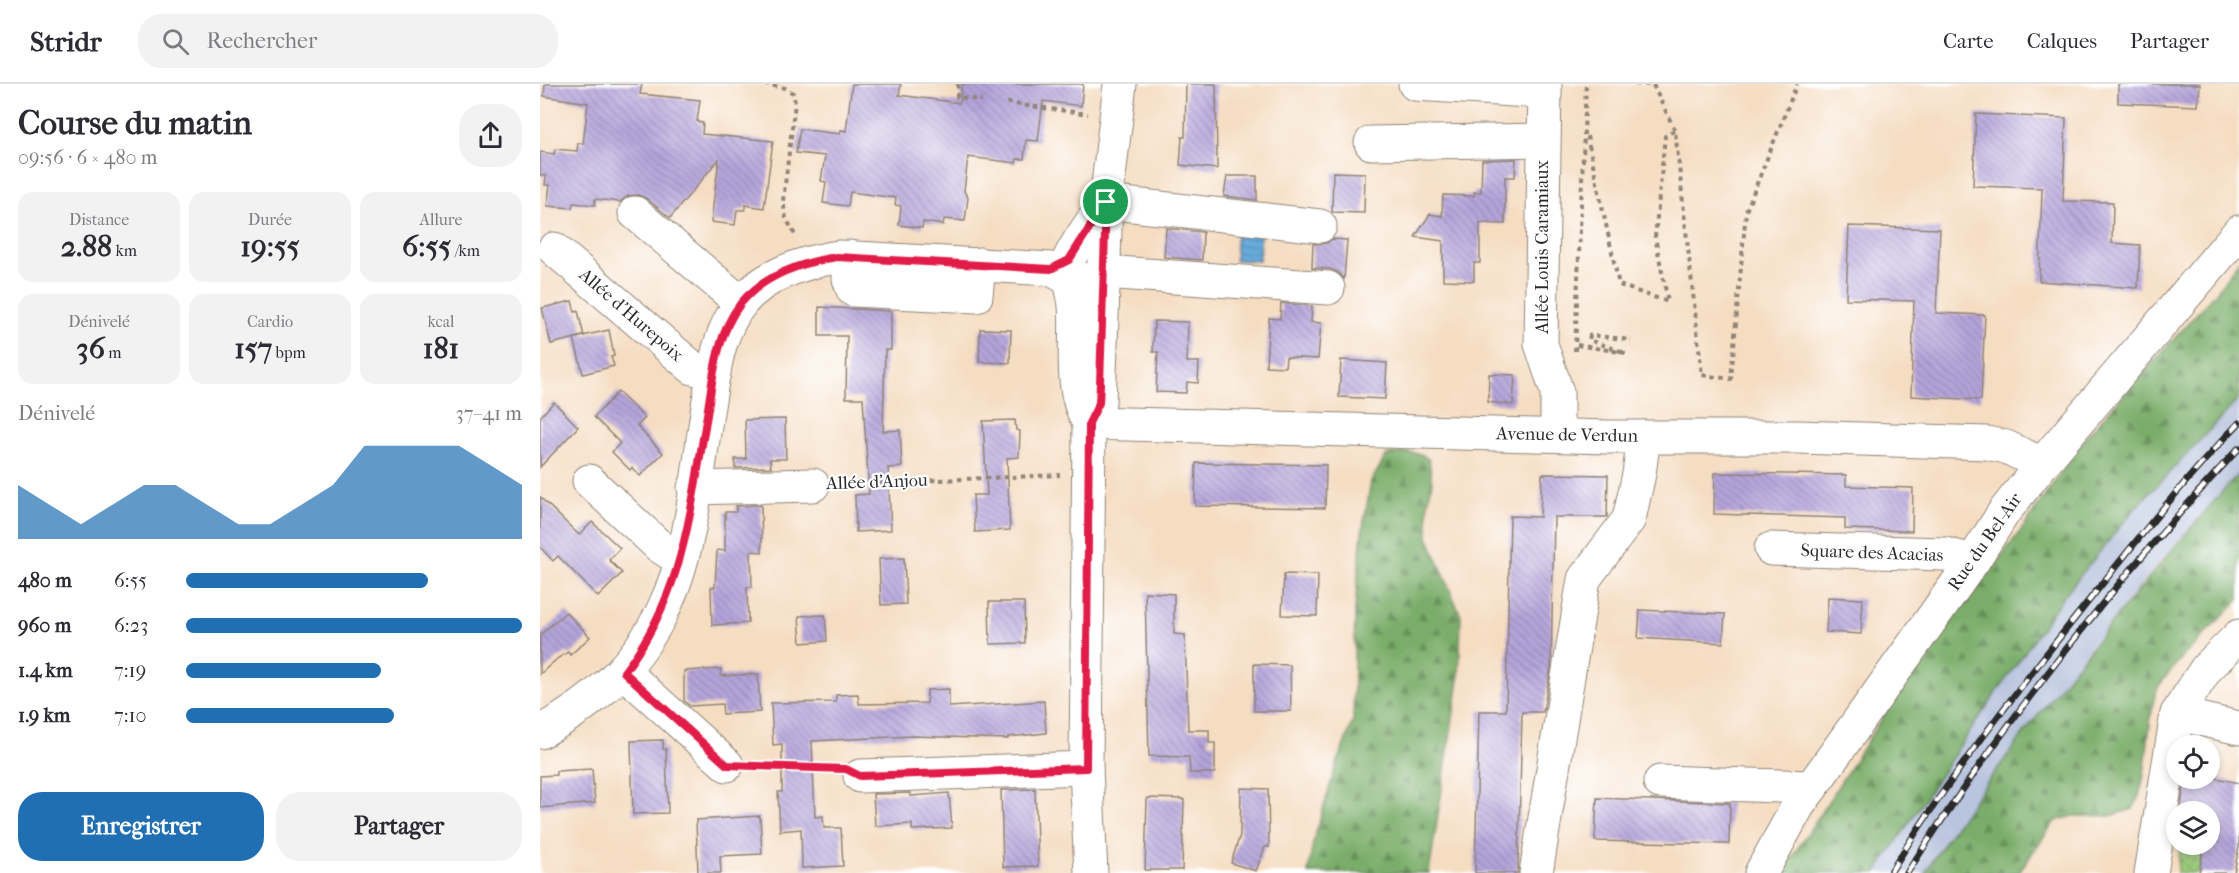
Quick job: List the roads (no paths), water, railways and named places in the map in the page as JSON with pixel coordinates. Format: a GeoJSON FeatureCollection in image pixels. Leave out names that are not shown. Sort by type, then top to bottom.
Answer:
{"type":"FeatureCollection","features":[{"type":"Feature","properties":{"kind":"street"},"geometry":{"type":"LineString","coordinates":[[1091,873],[1086,768],[1089,423],[1099,403],[1106,202],[1120,84]]}},
{"type":"Feature","properties":{"kind":"street","name":"Allée Louis Caramiaux"},"geometry":{"type":"LineString","coordinates":[[1414,84],[1545,88],[1541,344],[1557,392],[1557,435]]}},
{"type":"Feature","properties":{"kind":"street"},"geometry":{"type":"LineString","coordinates":[[1371,143],[1543,140]]}},
{"type":"Feature","properties":{"kind":"street"},"geometry":{"type":"LineString","coordinates":[[1106,202],[1320,226]]}},
{"type":"Feature","properties":{"kind":"street"},"geometry":{"type":"LineString","coordinates":[[1063,269],[1106,202]]}},
{"type":"Feature","properties":{"kind":"street"},"geometry":{"type":"LineString","coordinates":[[635,213],[741,303]]}},
{"type":"Feature","properties":{"kind":"street","name":"Rue du Bel-Air"},"geometry":{"type":"LineString","coordinates":[[1761,873],[1779,836],[1973,561],[2004,512],[2239,232]]}},
{"type":"Feature","properties":{"kind":"street","name":"Allée d'Hurepoix"},"geometry":{"type":"LineString","coordinates":[[554,249],[693,368],[714,374]]}},
{"type":"Feature","properties":{"kind":"street"},"geometry":{"type":"LineString","coordinates":[[540,732],[572,714],[624,672],[664,609],[681,560],[714,374],[726,330],[741,303],[777,276],[806,263],[849,257],[1063,269],[1328,288]]}},
{"type":"Feature","properties":{"kind":"street"},"geometry":{"type":"LineString","coordinates":[[1063,269],[1075,304],[1077,390],[1082,412],[1089,423]]}},
{"type":"Feature","properties":{"kind":"street","name":"Avenue de Verdun"},"geometry":{"type":"LineString","coordinates":[[1089,423],[1987,443],[2007,447],[2042,464]]}},
{"type":"Feature","properties":{"kind":"street"},"geometry":{"type":"LineString","coordinates":[[1536,873],[1584,579],[1629,519],[1640,474],[1644,437]]}},
{"type":"Feature","properties":{"kind":"street"},"geometry":{"type":"LineString","coordinates":[[589,481],[659,546],[681,560]]}},
{"type":"Feature","properties":{"kind":"street","name":"Allée d'Anjou"},"geometry":{"type":"LineString","coordinates":[[694,488],[813,485]]}},
{"type":"Feature","properties":{"kind":"street","name":"Square des Acacias"},"geometry":{"type":"LineString","coordinates":[[1771,549],[1945,554],[1973,561]]}},
{"type":"Feature","properties":{"kind":"street"},"geometry":{"type":"LineString","coordinates":[[2151,873],[2176,714],[2206,669],[2239,636]]}},
{"type":"Feature","properties":{"kind":"street"},"geometry":{"type":"LineString","coordinates":[[624,672],[727,765]]}},
{"type":"Feature","properties":{"kind":"street"},"geometry":{"type":"LineString","coordinates":[[2176,714],[2239,728]]}},
{"type":"Feature","properties":{"kind":"street"},"geometry":{"type":"LineString","coordinates":[[860,776],[1086,768]]}},
{"type":"Feature","properties":{"kind":"street"},"geometry":{"type":"LineString","coordinates":[[1660,782],[1812,787]]}},
{"type":"Feature","properties":{"kind":"water"},"geometry":{"type":"Polygon","coordinates":[[[1237,223],[1261,224],[1259,261],[1235,260],[1237,223]]]}},
{"type":"Feature","properties":{"kind":"railway"},"geometry":{"type":"LineString","coordinates":[[1890,873],[1958,771],[2032,672],[2159,514],[2239,423]]}},
{"type":"Feature","properties":{"kind":"railway"},"geometry":{"type":"LineString","coordinates":[[1907,873],[1983,761],[2064,653],[2149,548],[2239,448]]}}]}
